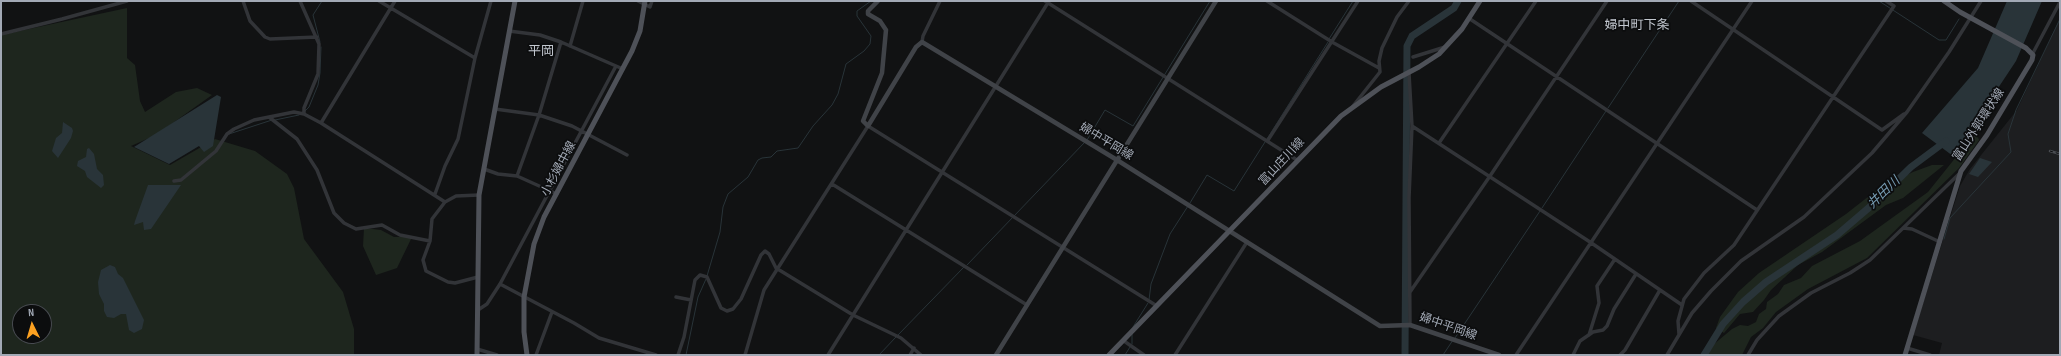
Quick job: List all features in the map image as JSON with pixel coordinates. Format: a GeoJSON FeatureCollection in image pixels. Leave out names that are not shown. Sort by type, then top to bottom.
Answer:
{"type":"FeatureCollection","features":[{"type":"Feature","properties":{"kind":"main road"},"geometry":{"type":"LineString","coordinates":[[477,352],[479,194],[515,1]]}},
{"type":"Feature","properties":{"kind":"main road"},"geometry":{"type":"LineString","coordinates":[[878,1],[868,11],[868,14],[884,24],[886,30],[882,73],[863,121],[868,126],[916,47],[922,42]]}},
{"type":"Feature","properties":{"kind":"main road"},"geometry":{"type":"LineString","coordinates":[[996,355],[1216,1]]}},
{"type":"Feature","properties":{"kind":"main road","name":"富山庄川線"},"geometry":{"type":"LineString","coordinates":[[1109,355],[1158,307],[1297,160],[1349,110],[1381,87],[1409,73],[1430,60],[1447,46],[1470,19],[1480,1]]}},
{"type":"Feature","properties":{"kind":"main road"},"geometry":{"type":"LineString","coordinates":[[1944,1],[2033,53]]}},
{"type":"Feature","properties":{"kind":"main road","name":"小杉婦中線"},"geometry":{"type":"LineString","coordinates":[[527,355],[524,332],[524,297],[534,244],[544,217],[624,70],[640,30],[645,3]]}},
{"type":"Feature","properties":{"kind":"main road","name":"婦中平岡線"},"geometry":{"type":"LineString","coordinates":[[922,42],[1117,160],[1380,326],[1410,325],[1499,355]]}},
{"type":"Feature","properties":{"kind":"main road","name":"富山外郭環状線"},"geometry":{"type":"LineString","coordinates":[[1905,355],[1961,171],[1987,134],[2032,60],[2033,53]]}},
{"type":"Feature","properties":{"kind":"street"},"geometry":{"type":"LineString","coordinates":[[1,34],[62,20],[127,1]]}},
{"type":"Feature","properties":{"kind":"street"},"geometry":{"type":"LineString","coordinates":[[243,1],[250,20],[265,37],[270,39],[317,37]]}},
{"type":"Feature","properties":{"kind":"street"},"geometry":{"type":"LineString","coordinates":[[300,1],[303,11],[317,37],[319,44],[318,74],[304,108],[304,114]]}},
{"type":"Feature","properties":{"kind":"street"},"geometry":{"type":"LineString","coordinates":[[379,1],[475,58]]}},
{"type":"Feature","properties":{"kind":"street"},"geometry":{"type":"LineString","coordinates":[[321,123],[395,1]]}},
{"type":"Feature","properties":{"kind":"street"},"geometry":{"type":"LineString","coordinates":[[435,194],[445,166],[458,139],[475,58],[491,1]]}},
{"type":"Feature","properties":{"kind":"street"},"geometry":{"type":"LineString","coordinates":[[570,46],[583,1]]}},
{"type":"Feature","properties":{"kind":"street"},"geometry":{"type":"LineString","coordinates":[[638,1],[645,3],[650,7],[652,1]]}},
{"type":"Feature","properties":{"kind":"street"},"geometry":{"type":"LineString","coordinates":[[922,42],[923,36],[940,1]]}},
{"type":"Feature","properties":{"kind":"street"},"geometry":{"type":"LineString","coordinates":[[1268,1],[1332,42],[1379,68]]}},
{"type":"Feature","properties":{"kind":"street"},"geometry":{"type":"LineString","coordinates":[[1268,140],[1358,1]]}},
{"type":"Feature","properties":{"kind":"street"},"geometry":{"type":"LineString","coordinates":[[1349,110],[1380,72],[1379,68],[1382,48],[1397,17],[1409,1]]}},
{"type":"Feature","properties":{"kind":"street"},"geometry":{"type":"LineString","coordinates":[[1439,144],[1536,1]]}},
{"type":"Feature","properties":{"kind":"street"},"geometry":{"type":"LineString","coordinates":[[1410,292],[1490,176],[1607,1]]}},
{"type":"Feature","properties":{"kind":"street"},"geometry":{"type":"LineString","coordinates":[[1691,1],[1882,130],[1907,112]]}},
{"type":"Feature","properties":{"kind":"street"},"geometry":{"type":"LineString","coordinates":[[1516,355],[1752,1]]}},
{"type":"Feature","properties":{"kind":"street"},"geometry":{"type":"LineString","coordinates":[[1679,334],[1678,321],[1682,305],[1704,273],[1734,245],[1833,98],[1894,6],[1886,1]]}},
{"type":"Feature","properties":{"kind":"street"},"geometry":{"type":"LineString","coordinates":[[1667,355],[1692,313],[1711,291],[1741,261],[1792,227],[1867,159],[1907,112],[1981,1]]}},
{"type":"Feature","properties":{"kind":"street"},"geometry":{"type":"LineString","coordinates":[[828,355],[1048,2],[1268,140],[1297,160]]}},
{"type":"Feature","properties":{"kind":"street"},"geometry":{"type":"LineString","coordinates":[[2033,53],[2060,2]]}},
{"type":"Feature","properties":{"kind":"street"},"geometry":{"type":"LineString","coordinates":[[1470,19],[1757,210]]}},
{"type":"Feature","properties":{"kind":"street"},"geometry":{"type":"LineString","coordinates":[[510,32],[540,35],[561,42],[624,70]]}},
{"type":"Feature","properties":{"kind":"street"},"geometry":{"type":"LineString","coordinates":[[517,176],[539,115],[561,42]]}},
{"type":"Feature","properties":{"kind":"street"},"geometry":{"type":"LineString","coordinates":[[1413,57],[1447,46]]}},
{"type":"Feature","properties":{"kind":"street"},"geometry":{"type":"LineString","coordinates":[[478,310],[487,304],[500,284],[616,66]]}},
{"type":"Feature","properties":{"kind":"street"},"geometry":{"type":"LineString","coordinates":[[1409,73],[1412,126],[1409,198],[1410,325]]}},
{"type":"Feature","properties":{"kind":"street"},"geometry":{"type":"LineString","coordinates":[[495,109],[539,115],[583,130],[627,155]]}},
{"type":"Feature","properties":{"kind":"street"},"geometry":{"type":"LineString","coordinates":[[174,181],[182,180],[212,155],[227,134],[234,129],[254,120],[294,112],[304,114],[321,123],[435,194],[444,202]]}},
{"type":"Feature","properties":{"kind":"street"},"geometry":{"type":"LineString","coordinates":[[269,117],[297,139],[317,170],[335,216],[344,223],[356,229],[382,225],[400,235],[430,241]]}},
{"type":"Feature","properties":{"kind":"street"},"geometry":{"type":"LineString","coordinates":[[745,355],[761,296],[776,268],[832,184],[868,126],[1158,307]]}},
{"type":"Feature","properties":{"kind":"street"},"geometry":{"type":"LineString","coordinates":[[1412,126],[1590,242],[1682,305]]}},
{"type":"Feature","properties":{"kind":"street"},"geometry":{"type":"LineString","coordinates":[[484,169],[498,174],[517,176],[557,194]]}},
{"type":"Feature","properties":{"kind":"street"},"geometry":{"type":"LineString","coordinates":[[1748,355],[1757,340],[1779,316],[1811,293],[1850,273],[1870,260],[1961,171]]}},
{"type":"Feature","properties":{"kind":"street"},"geometry":{"type":"LineString","coordinates":[[832,184],[1027,305]]}},
{"type":"Feature","properties":{"kind":"street"},"geometry":{"type":"LineString","coordinates":[[478,277],[455,283],[426,271],[423,260],[430,241],[432,219],[444,202],[456,196],[479,194]]}},
{"type":"Feature","properties":{"kind":"street"},"geometry":{"type":"LineString","coordinates":[[1903,228],[1912,229],[1940,242]]}},
{"type":"Feature","properties":{"kind":"street"},"geometry":{"type":"LineString","coordinates":[[1174,355],[1247,242]]}},
{"type":"Feature","properties":{"kind":"street"},"geometry":{"type":"LineString","coordinates":[[678,355],[684,337],[695,280],[700,275],[707,276],[721,308],[727,311],[733,309],[741,299],[761,255],[765,251],[769,254],[776,268],[853,315],[889,331],[914,348],[921,355]]}},
{"type":"Feature","properties":{"kind":"street"},"geometry":{"type":"LineString","coordinates":[[1589,335],[1600,303],[1596,286],[1615,259]]}},
{"type":"Feature","properties":{"kind":"street"},"geometry":{"type":"LineString","coordinates":[[1573,355],[1580,341],[1593,332],[1603,330],[1607,326],[1614,309],[1636,274]]}},
{"type":"Feature","properties":{"kind":"street"},"geometry":{"type":"LineString","coordinates":[[500,284],[599,338],[656,355]]}},
{"type":"Feature","properties":{"kind":"street"},"geometry":{"type":"LineString","coordinates":[[1620,355],[1625,350],[1660,290]]}},
{"type":"Feature","properties":{"kind":"street"},"geometry":{"type":"LineString","coordinates":[[676,298],[691,300]]}},
{"type":"Feature","properties":{"kind":"street"},"geometry":{"type":"LineString","coordinates":[[536,355],[552,312]]}},
{"type":"Feature","properties":{"kind":"street"},"geometry":{"type":"LineString","coordinates":[[1124,341],[1144,355]]}},
{"type":"Feature","properties":{"kind":"street"},"geometry":{"type":"LineString","coordinates":[[910,355],[914,348]]}},
{"type":"Feature","properties":{"kind":"street"},"geometry":{"type":"LineString","coordinates":[[1907,348],[1930,355]]}},
{"type":"Feature","properties":{"kind":"street"},"geometry":{"type":"LineString","coordinates":[[477,352],[496,355]]}},
{"type":"Feature","properties":{"kind":"shaded area"},"geometry":{"type":"Polygon","coordinates":[[[2007,1],[2042,1],[2016,61],[1953,156],[1922,133],[1978,68],[2007,1]]]}},
{"type":"Feature","properties":{"kind":"shaded area"},"geometry":{"type":"Polygon","coordinates":[[[127,8],[127,58],[135,65],[140,101],[145,112],[176,92],[197,88],[212,95],[156,135],[131,146],[170,165],[215,139],[255,151],[287,174],[294,188],[304,239],[343,292],[354,329],[354,355],[1,355],[1,35],[127,8]]]}},
{"type":"Feature","properties":{"kind":"shaded area"},"geometry":{"type":"Polygon","coordinates":[[[2060,18],[2060,355],[1939,355],[1942,343],[1913,335],[1960,186],[1970,169],[2017,110],[2060,18]]]}},
{"type":"Feature","properties":{"kind":"shaded area"},"geometry":{"type":"Polygon","coordinates":[[[217,95],[221,97],[213,146],[204,152],[199,146],[169,164],[134,147],[217,95]]]}},
{"type":"Feature","properties":{"kind":"shaded area"},"geometry":{"type":"Polygon","coordinates":[[[63,122],[72,128],[73,131],[71,138],[58,158],[52,151],[56,138],[62,133],[63,122]]]}},
{"type":"Feature","properties":{"kind":"shaded area"},"geometry":{"type":"Polygon","coordinates":[[[1976,132],[1979,140],[1959,168],[1867,258],[1808,289],[1776,312],[1763,328],[1751,337],[1742,355],[1701,355],[1732,329],[1740,325],[1748,326],[1756,322],[1759,314],[1766,309],[1767,302],[1778,294],[1784,285],[1801,278],[1812,266],[1860,241],[1928,192],[1976,132]]]}},
{"type":"Feature","properties":{"kind":"shaded area"},"geometry":{"type":"Polygon","coordinates":[[[89,148],[94,154],[97,169],[103,175],[104,185],[101,188],[87,177],[85,171],[77,166],[78,161],[86,157],[87,149],[89,148]]]}},
{"type":"Feature","properties":{"kind":"shaded area"},"geometry":{"type":"Polygon","coordinates":[[[1980,158],[1992,162],[1978,177],[1969,174],[1980,158]]]}},
{"type":"Feature","properties":{"kind":"shaded area"},"geometry":{"type":"Polygon","coordinates":[[[1932,165],[1944,165],[1903,198],[1886,205],[1822,252],[1798,265],[1771,290],[1753,312],[1740,314],[1724,333],[1716,328],[1720,317],[1738,292],[1759,273],[1846,214],[1878,189],[1913,172],[1932,165]]]}},
{"type":"Feature","properties":{"kind":"shaded area"},"geometry":{"type":"Polygon","coordinates":[[[148,185],[181,185],[151,229],[144,230],[143,222],[134,225],[148,185]]]}},
{"type":"Feature","properties":{"kind":"shaded area"},"geometry":{"type":"Polygon","coordinates":[[[364,228],[381,230],[394,237],[412,237],[397,268],[376,275],[363,246],[364,228]]]}},
{"type":"Feature","properties":{"kind":"shaded area"},"geometry":{"type":"Polygon","coordinates":[[[110,265],[115,267],[118,274],[123,278],[144,320],[142,329],[134,333],[129,330],[126,314],[121,314],[114,318],[107,317],[104,311],[104,304],[99,294],[98,282],[101,270],[110,265]]]}},
{"type":"Feature","properties":{"kind":"waterway"},"geometry":{"type":"LineString","coordinates":[[320,42],[313,15],[322,1]]}},
{"type":"Feature","properties":{"kind":"waterway"},"geometry":{"type":"LineString","coordinates":[[707,276],[720,232],[723,207],[728,194],[748,177],[758,160],[771,157],[777,151],[798,148],[813,126],[832,105],[838,94],[846,64],[864,51],[870,44],[871,36],[857,16],[857,11],[871,1]]}},
{"type":"Feature","properties":{"kind":"waterway"},"geometry":{"type":"LineString","coordinates":[[1087,140],[1105,110],[1133,126],[1210,1]]}},
{"type":"Feature","properties":{"kind":"waterway"},"geometry":{"type":"LineString","coordinates":[[1329,39],[1353,1]]}},
{"type":"Feature","properties":{"kind":"waterway"},"geometry":{"type":"LineString","coordinates":[[1405,355],[1407,46],[1412,36],[1454,8],[1458,1]]}},
{"type":"Feature","properties":{"kind":"waterway"},"geometry":{"type":"LineString","coordinates":[[1608,108],[1679,1]]}},
{"type":"Feature","properties":{"kind":"waterway"},"geometry":{"type":"LineString","coordinates":[[1879,1],[1939,40],[1946,40],[1959,19]]}},
{"type":"Feature","properties":{"kind":"waterway"},"geometry":{"type":"LineString","coordinates":[[1944,239],[1950,218],[2011,152],[2008,134],[2016,110],[2060,19]]}},
{"type":"Feature","properties":{"kind":"waterway"},"geometry":{"type":"LineString","coordinates":[[1267,139],[1328,42]]}},
{"type":"Feature","properties":{"kind":"waterway"},"geometry":{"type":"LineString","coordinates":[[305,111],[309,107],[318,85],[321,47]]}},
{"type":"Feature","properties":{"kind":"waterway"},"geometry":{"type":"LineString","coordinates":[[1542,208],[1606,111]]}},
{"type":"Feature","properties":{"kind":"waterway"},"geometry":{"type":"LineString","coordinates":[[275,120],[299,115]]}},
{"type":"Feature","properties":{"kind":"waterway"},"geometry":{"type":"LineString","coordinates":[[229,134],[272,120]]}},
{"type":"Feature","properties":{"kind":"waterway","name":"井田川"},"geometry":{"type":"LineString","coordinates":[[1704,355],[1723,324],[1743,302],[1766,282],[1837,235],[1872,205],[1911,167],[1946,141]]}},
{"type":"Feature","properties":{"kind":"waterway"},"geometry":{"type":"LineString","coordinates":[[967,265],[1085,142]]}},
{"type":"Feature","properties":{"kind":"waterway"},"geometry":{"type":"LineString","coordinates":[[1190,203],[1207,175],[1234,191],[1265,142]]}},
{"type":"Feature","properties":{"kind":"waterway"},"geometry":{"type":"LineString","coordinates":[[1149,300],[1151,284],[1170,234],[1188,206]]}},
{"type":"Feature","properties":{"kind":"waterway"},"geometry":{"type":"LineString","coordinates":[[1455,338],[1540,211]]}},
{"type":"Feature","properties":{"kind":"waterway"},"geometry":{"type":"LineString","coordinates":[[898,335],[964,267]]}},
{"type":"Feature","properties":{"kind":"waterway"},"geometry":{"type":"LineString","coordinates":[[686,355],[698,297],[706,279]]}},
{"type":"Feature","properties":{"kind":"waterway"},"geometry":{"type":"LineString","coordinates":[[1133,327],[1148,303]]}},
{"type":"Feature","properties":{"kind":"waterway"},"geometry":{"type":"LineString","coordinates":[[1132,334],[1132,344]]}},
{"type":"Feature","properties":{"kind":"waterway"},"geometry":{"type":"LineString","coordinates":[[879,355],[896,337]]}},
{"type":"Feature","properties":{"kind":"waterway"},"geometry":{"type":"LineString","coordinates":[[1443,355],[1453,340]]}},
{"type":"Feature","properties":{"kind":"waterway"},"geometry":{"type":"LineString","coordinates":[[1125,355],[1130,347]]}},
{"type":"Feature","properties":{"kind":"railway"},"geometry":{"type":"LineString","coordinates":[[2050,151],[2060,154]]}},
{"type":"Feature","properties":{"kind":"district","name":"婦中町下条"},"geometry":{"type":"Point","coordinates":[1637,26]}},
{"type":"Feature","properties":{"kind":"district","name":"平岡"},"geometry":{"type":"Point","coordinates":[541,52]}}]}
